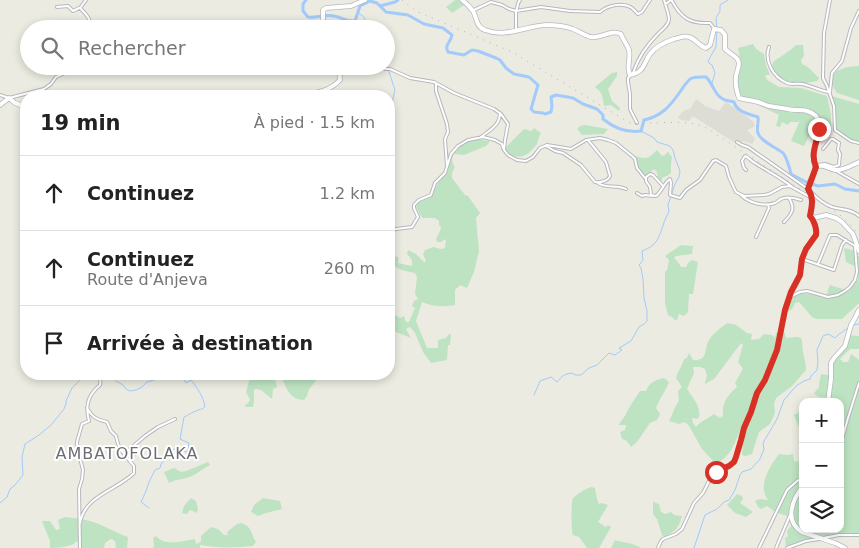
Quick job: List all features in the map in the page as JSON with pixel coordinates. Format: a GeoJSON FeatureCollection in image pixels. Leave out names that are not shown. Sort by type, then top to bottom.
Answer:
{"type":"FeatureCollection","features":[{"type":"Feature","properties":{"kind":"street"},"geometry":{"type":"LineString","coordinates":[[57,7],[68,6],[73,10],[80,8],[86,0]]}},
{"type":"Feature","properties":{"kind":"street"},"geometry":{"type":"LineString","coordinates":[[323,20],[323,10],[339,6],[351,6],[365,0]]}},
{"type":"Feature","properties":{"kind":"street"},"geometry":{"type":"LineString","coordinates":[[462,0],[472,10],[477,24],[483,29],[500,32],[557,25],[573,29],[591,37],[619,33],[629,50],[628,71],[630,76]]}},
{"type":"Feature","properties":{"kind":"street"},"geometry":{"type":"LineString","coordinates":[[516,31],[516,11],[520,0]]}},
{"type":"Feature","properties":{"kind":"street"},"geometry":{"type":"LineString","coordinates":[[472,10],[492,1],[516,11],[541,7],[570,11],[600,12],[607,6],[620,5],[632,8],[638,14],[642,12],[650,0]]}},
{"type":"Feature","properties":{"kind":"street"},"geometry":{"type":"LineString","coordinates":[[830,0],[824,33],[823,78],[830,94],[835,114],[835,130],[851,141],[859,143]]}},
{"type":"Feature","properties":{"kind":"street"},"geometry":{"type":"LineString","coordinates":[[637,123],[630,110],[628,78],[634,72],[636,64],[647,45],[669,21],[665,2],[672,1],[680,14],[697,23],[711,24],[725,35],[725,49],[739,62],[736,75],[737,93],[740,98],[771,106],[808,111],[817,117],[819,121],[818,139],[813,154],[815,166],[809,189],[813,204],[810,214],[816,228],[816,235],[806,249],[802,259],[800,275],[791,292],[785,310],[777,350],[757,393],[734,462],[718,470],[710,477],[703,492],[694,503],[682,529],[676,534],[663,539],[658,548]]}},
{"type":"Feature","properties":{"kind":"street"},"geometry":{"type":"LineString","coordinates":[[80,8],[90,20]]}},
{"type":"Feature","properties":{"kind":"street"},"geometry":{"type":"LineString","coordinates":[[830,94],[832,73],[844,57],[851,28],[859,11]]}},
{"type":"Feature","properties":{"kind":"street"},"geometry":{"type":"LineString","coordinates":[[630,76],[640,72],[649,55],[663,43],[687,36],[706,48],[710,45],[716,29]]}},
{"type":"Feature","properties":{"kind":"street"},"geometry":{"type":"LineString","coordinates":[[769,47],[770,64],[777,77],[788,83],[801,84],[830,94]]}},
{"type":"Feature","properties":{"kind":"street"},"geometry":{"type":"LineString","coordinates":[[395,71],[410,78],[434,82],[454,93],[494,108],[508,124],[504,148]]}},
{"type":"Feature","properties":{"kind":"street"},"geometry":{"type":"LineString","coordinates":[[40,90],[51,84],[56,77],[60,75]]}},
{"type":"Feature","properties":{"kind":"street"},"geometry":{"type":"LineString","coordinates":[[326,90],[340,80],[340,75]]}},
{"type":"Feature","properties":{"kind":"street"},"geometry":{"type":"LineString","coordinates":[[436,84],[436,91],[447,124],[448,132],[445,139],[447,169]]}},
{"type":"Feature","properties":{"kind":"street"},"geometry":{"type":"LineString","coordinates":[[0,95],[20,105]]}},
{"type":"Feature","properties":{"kind":"street"},"geometry":{"type":"LineString","coordinates":[[0,105],[9,98],[20,95]]}},
{"type":"Feature","properties":{"kind":"street"},"geometry":{"type":"LineString","coordinates":[[481,137],[498,124],[500,113]]}},
{"type":"Feature","properties":{"kind":"street"},"geometry":{"type":"LineString","coordinates":[[395,230],[412,227],[418,217],[414,208],[415,202],[431,195],[435,183],[443,176],[447,169],[451,154],[456,147],[468,140],[481,137],[495,140],[502,144],[508,155],[517,160],[526,161],[543,146],[550,145],[571,149],[588,140],[600,138],[608,140],[616,143],[632,156],[637,168],[646,178],[652,196]]}},
{"type":"Feature","properties":{"kind":"street"},"geometry":{"type":"LineString","coordinates":[[815,166],[825,164],[834,167],[838,165],[839,143],[831,139],[823,149]]}},
{"type":"Feature","properties":{"kind":"street"},"geometry":{"type":"LineString","coordinates":[[588,140],[606,162],[609,170],[609,178],[598,183]]}},
{"type":"Feature","properties":{"kind":"street"},"geometry":{"type":"LineString","coordinates":[[737,142],[742,146],[748,147],[809,189],[827,204],[851,211],[859,216]]}},
{"type":"Feature","properties":{"kind":"street"},"geometry":{"type":"LineString","coordinates":[[543,146],[563,153],[581,165],[593,181],[602,186],[620,186],[626,190]]}},
{"type":"Feature","properties":{"kind":"street"},"geometry":{"type":"LineString","coordinates":[[746,170],[742,161],[745,156],[812,198]]}},
{"type":"Feature","properties":{"kind":"street"},"geometry":{"type":"LineString","coordinates":[[637,193],[642,196],[658,195],[670,179],[671,196],[680,198],[686,190],[700,180],[713,161],[716,160],[726,166],[734,188],[743,198],[749,201],[768,205],[777,203],[780,199],[792,197],[801,200]]}},
{"type":"Feature","properties":{"kind":"street"},"geometry":{"type":"LineString","coordinates":[[836,170],[859,162]]}},
{"type":"Feature","properties":{"kind":"street"},"geometry":{"type":"LineString","coordinates":[[815,166],[836,170],[859,184]]}},
{"type":"Feature","properties":{"kind":"street"},"geometry":{"type":"LineString","coordinates":[[646,178],[650,174],[653,175],[663,186]]}},
{"type":"Feature","properties":{"kind":"street"},"geometry":{"type":"LineString","coordinates":[[739,194],[750,196],[764,195],[782,187],[791,186]]}},
{"type":"Feature","properties":{"kind":"street"},"geometry":{"type":"LineString","coordinates":[[784,222],[794,208],[789,198]]}},
{"type":"Feature","properties":{"kind":"street"},"geometry":{"type":"LineString","coordinates":[[756,237],[769,208],[768,205]]}},
{"type":"Feature","properties":{"kind":"street"},"geometry":{"type":"LineString","coordinates":[[813,218],[826,215],[840,221],[853,234],[859,251]]}},
{"type":"Feature","properties":{"kind":"street"},"geometry":{"type":"LineString","coordinates":[[818,264],[830,234],[856,245]]}},
{"type":"Feature","properties":{"kind":"street"},"geometry":{"type":"LineString","coordinates":[[802,259],[834,270],[842,245],[846,240]]}},
{"type":"Feature","properties":{"kind":"street"},"geometry":{"type":"LineString","coordinates":[[790,297],[807,291],[828,298],[845,291],[855,280],[857,272],[856,245]]}},
{"type":"Feature","properties":{"kind":"street"},"geometry":{"type":"LineString","coordinates":[[829,398],[831,363],[845,346],[850,326],[859,310]]}},
{"type":"Feature","properties":{"kind":"street"},"geometry":{"type":"LineString","coordinates":[[80,548],[80,489],[83,470],[77,442],[82,424],[89,421],[87,408],[89,398],[100,385],[100,380]]}},
{"type":"Feature","properties":{"kind":"street"},"geometry":{"type":"LineString","coordinates":[[841,443],[859,383]]}},
{"type":"Feature","properties":{"kind":"street"},"geometry":{"type":"LineString","coordinates":[[80,528],[82,515],[87,506],[134,473],[134,466],[124,454],[107,422],[96,419],[87,408]]}},
{"type":"Feature","properties":{"kind":"street"},"geometry":{"type":"LineString","coordinates":[[124,454],[158,427],[176,420]]}},
{"type":"Feature","properties":{"kind":"street"},"geometry":{"type":"LineString","coordinates":[[124,454],[132,456],[140,449]]}},
{"type":"Feature","properties":{"kind":"street"},"geometry":{"type":"LineString","coordinates":[[759,548],[787,490],[799,479]]}},
{"type":"Feature","properties":{"kind":"street"},"geometry":{"type":"LineString","coordinates":[[776,548],[791,513],[794,500],[802,488]]}},
{"type":"Feature","properties":{"kind":"street"},"geometry":{"type":"LineString","coordinates":[[791,513],[792,522],[798,529],[844,548]]}},
{"type":"Feature","properties":{"kind":"street"},"geometry":{"type":"LineString","coordinates":[[787,548],[806,541],[839,535],[859,535]]}},
{"type":"Feature","properties":{"kind":"shaded area"},"geometry":{"type":"Polygon","coordinates":[[[696,99],[705,106],[719,111],[726,102],[753,121],[755,126],[747,130],[755,139],[752,144],[743,141],[737,144],[694,117],[689,121],[678,118],[682,112],[691,108],[696,99]]]}},
{"type":"Feature","properties":{"kind":"green space"},"geometry":{"type":"Polygon","coordinates":[[[455,0],[464,5],[452,13],[446,7],[455,0]]]}},
{"type":"Feature","properties":{"kind":"green space"},"geometry":{"type":"Polygon","coordinates":[[[753,44],[756,49],[764,54],[770,75],[765,75],[767,80],[779,87],[801,88],[827,96],[831,115],[831,131],[820,134],[813,133],[813,128],[804,146],[791,141],[800,120],[798,122],[790,122],[788,125],[782,122],[780,127],[776,126],[779,115],[739,95],[737,79],[740,60],[738,48],[753,44]]]}},
{"type":"Feature","properties":{"kind":"green space"},"geometry":{"type":"Polygon","coordinates":[[[796,45],[803,45],[804,56],[801,60],[802,64],[819,78],[817,81],[800,84],[787,83],[772,68],[773,62],[796,45]]]}},
{"type":"Feature","properties":{"kind":"green space"},"geometry":{"type":"Polygon","coordinates":[[[859,66],[859,100],[837,93],[832,82],[836,71],[847,67],[859,66]]]}},
{"type":"Feature","properties":{"kind":"green space"},"geometry":{"type":"Polygon","coordinates":[[[617,72],[617,76],[608,89],[612,101],[620,108],[619,111],[611,105],[604,106],[602,95],[595,87],[612,73],[617,72]]]}},
{"type":"Feature","properties":{"kind":"green space"},"geometry":{"type":"Polygon","coordinates":[[[832,96],[859,104],[859,143],[835,132],[836,112],[832,96]]]}},
{"type":"Feature","properties":{"kind":"green space"},"geometry":{"type":"Polygon","coordinates":[[[585,125],[608,129],[604,134],[582,135],[577,129],[585,125]]]}},
{"type":"Feature","properties":{"kind":"green space"},"geometry":{"type":"Polygon","coordinates":[[[534,128],[541,133],[537,145],[529,153],[518,157],[511,155],[504,149],[524,129],[531,131],[534,128]]]}},
{"type":"Feature","properties":{"kind":"green space"},"geometry":{"type":"Polygon","coordinates":[[[471,140],[489,141],[489,143],[464,155],[454,154],[452,161],[455,167],[452,178],[480,213],[476,218],[479,251],[474,272],[467,288],[460,285],[455,290],[455,305],[438,306],[422,302],[416,321],[427,348],[438,348],[438,340],[446,338],[451,334],[447,360],[431,363],[410,327],[406,329],[411,338],[395,331],[395,315],[400,318],[404,316],[406,322],[409,322],[415,308],[412,306],[414,301],[418,299],[415,294],[417,277],[415,273],[397,268],[395,266],[395,257],[399,258],[398,263],[412,266],[412,260],[407,254],[408,250],[416,254],[424,262],[426,261],[423,254],[425,250],[433,247],[445,248],[446,239],[437,242],[436,239],[441,227],[439,221],[435,218],[423,218],[416,207],[418,203],[432,195],[438,183],[445,175],[448,167],[448,155],[471,140]]]}},
{"type":"Feature","properties":{"kind":"green space"},"geometry":{"type":"Polygon","coordinates":[[[657,150],[664,156],[668,152],[672,157],[671,173],[663,177],[661,182],[656,177],[658,175],[654,169],[644,177],[634,158],[635,156],[648,158],[657,150]]]}},
{"type":"Feature","properties":{"kind":"green space"},"geometry":{"type":"Polygon","coordinates":[[[681,245],[693,246],[692,254],[676,256],[674,258],[681,267],[686,267],[692,260],[698,262],[693,294],[689,294],[688,312],[684,316],[679,314],[677,320],[675,320],[668,315],[665,303],[665,272],[669,260],[665,256],[681,245]]]}},
{"type":"Feature","properties":{"kind":"green space"},"geometry":{"type":"Polygon","coordinates":[[[844,248],[856,251],[859,257],[859,303],[842,319],[816,319],[799,302],[795,303],[793,308],[787,313],[790,298],[799,293],[827,296],[830,285],[849,291],[858,280],[858,268],[846,262],[844,248]]]}},
{"type":"Feature","properties":{"kind":"green space"},"geometry":{"type":"Polygon","coordinates":[[[727,323],[736,325],[747,333],[752,334],[751,340],[759,339],[764,334],[772,335],[775,338],[776,333],[784,331],[786,338],[801,338],[806,370],[792,386],[776,398],[774,404],[775,413],[770,424],[759,432],[752,454],[742,455],[744,422],[730,452],[726,457],[715,463],[702,449],[685,422],[679,424],[669,421],[679,401],[678,391],[682,387],[676,378],[684,359],[687,358],[689,353],[693,360],[704,357],[711,337],[727,323]],[[741,343],[714,379],[705,384],[707,376],[705,369],[693,367],[694,373],[687,389],[697,404],[699,411],[698,419],[692,418],[696,427],[714,414],[720,418],[723,416],[724,403],[737,387],[735,383],[743,369],[738,362],[743,345],[741,343]]]}},
{"type":"Feature","properties":{"kind":"green space"},"geometry":{"type":"Polygon","coordinates":[[[848,335],[859,336],[859,349],[850,349],[840,359],[843,362],[848,362],[851,354],[859,360],[859,534],[816,538],[786,546],[785,538],[788,536],[787,531],[791,526],[787,516],[775,512],[767,506],[761,509],[755,501],[759,499],[768,500],[765,494],[764,482],[779,454],[793,454],[794,461],[798,462],[799,459],[799,533],[844,533],[844,398],[825,398],[814,394],[819,388],[821,374],[828,375],[830,362],[844,349],[848,335]]]}},
{"type":"Feature","properties":{"kind":"green space"},"geometry":{"type":"Polygon","coordinates":[[[664,378],[669,382],[656,408],[660,414],[657,420],[650,423],[637,442],[631,447],[626,440],[622,439],[620,432],[625,430],[626,425],[619,425],[640,391],[646,391],[651,383],[664,378]]]}},
{"type":"Feature","properties":{"kind":"green space"},"geometry":{"type":"Polygon","coordinates":[[[249,380],[275,380],[277,387],[273,389],[272,399],[261,390],[254,390],[253,407],[244,406],[250,400],[246,392],[249,380]]]}},
{"type":"Feature","properties":{"kind":"green space"},"geometry":{"type":"Polygon","coordinates":[[[283,380],[316,380],[304,400],[294,397],[283,380]]]}},
{"type":"Feature","properties":{"kind":"green space"},"geometry":{"type":"Polygon","coordinates":[[[799,412],[799,428],[794,415],[799,412]]]}},
{"type":"Feature","properties":{"kind":"green space"},"geometry":{"type":"Polygon","coordinates":[[[208,462],[210,465],[194,475],[169,483],[164,472],[174,468],[181,472],[186,471],[208,462]]]}},
{"type":"Feature","properties":{"kind":"green space"},"geometry":{"type":"Polygon","coordinates":[[[591,487],[595,488],[599,504],[608,505],[598,522],[606,527],[608,525],[611,527],[599,548],[587,548],[579,537],[573,535],[572,532],[573,498],[591,487]]]}},
{"type":"Feature","properties":{"kind":"green space"},"geometry":{"type":"Polygon","coordinates":[[[737,494],[742,496],[743,499],[740,503],[753,512],[746,517],[735,513],[727,505],[737,494]]]}},
{"type":"Feature","properties":{"kind":"green space"},"geometry":{"type":"Polygon","coordinates":[[[191,498],[196,501],[197,513],[190,510],[187,514],[182,513],[184,506],[191,498]]]}},
{"type":"Feature","properties":{"kind":"green space"},"geometry":{"type":"Polygon","coordinates":[[[263,498],[280,501],[282,509],[258,516],[251,512],[254,505],[263,498]]]}},
{"type":"Feature","properties":{"kind":"green space"},"geometry":{"type":"Polygon","coordinates":[[[653,502],[659,504],[661,512],[665,514],[671,512],[674,515],[682,516],[676,529],[664,537],[653,514],[653,502]]]}},
{"type":"Feature","properties":{"kind":"green space"},"geometry":{"type":"Polygon","coordinates":[[[65,517],[92,522],[128,537],[127,548],[116,548],[115,541],[111,539],[105,543],[104,548],[82,548],[79,541],[68,546],[50,548],[50,541],[42,521],[50,521],[56,530],[60,529],[58,520],[65,517]]]}},
{"type":"Feature","properties":{"kind":"green space"},"geometry":{"type":"Polygon","coordinates":[[[242,523],[251,531],[256,542],[253,546],[212,547],[200,545],[200,548],[153,548],[153,538],[156,536],[169,542],[195,539],[196,544],[201,542],[201,536],[211,527],[218,529],[224,535],[228,535],[227,532],[237,524],[242,523]]]}},
{"type":"Feature","properties":{"kind":"green space"},"geometry":{"type":"Polygon","coordinates":[[[615,540],[632,544],[641,548],[611,548],[615,540]]]}},
{"type":"Feature","properties":{"kind":"waterway"},"geometry":{"type":"LineString","coordinates":[[306,0],[303,4],[303,11],[308,17],[331,16],[346,20]]}},
{"type":"Feature","properties":{"kind":"waterway"},"geometry":{"type":"LineString","coordinates":[[380,6],[398,0]]}},
{"type":"Feature","properties":{"kind":"waterway"},"geometry":{"type":"LineString","coordinates":[[712,83],[715,73],[708,61],[716,47],[716,18],[720,11],[720,5],[728,0]]}},
{"type":"Feature","properties":{"kind":"waterway"},"geometry":{"type":"LineString","coordinates":[[355,20],[360,6],[370,1],[377,3],[386,12],[408,15],[424,24],[443,28],[452,35],[447,45],[448,52],[464,55],[472,50],[478,51],[500,60],[514,74],[529,77],[538,85],[531,109],[534,112],[545,114],[551,112],[551,97],[556,95],[573,98],[597,109],[607,122],[626,130],[641,131],[644,120],[656,116],[665,110],[690,79],[706,77],[716,93],[722,98],[734,102],[740,110],[747,114],[758,117],[757,129],[759,136],[783,153],[791,174],[818,186],[835,184],[845,189],[859,191]]}},
{"type":"Feature","properties":{"kind":"waterway"},"geometry":{"type":"LineString","coordinates":[[358,13],[365,20]]}},
{"type":"Feature","properties":{"kind":"waterway"},"geometry":{"type":"LineString","coordinates":[[390,75],[395,90]]}},
{"type":"Feature","properties":{"kind":"waterway"},"geometry":{"type":"LineString","coordinates":[[534,395],[540,381],[551,377],[557,382],[567,374],[581,375],[589,368],[597,365],[609,353],[615,355],[622,350],[619,348],[631,341],[639,327],[647,321],[643,279],[639,265],[643,260],[642,251],[652,246],[658,238],[669,212],[668,205],[680,171],[670,146],[657,142],[654,138],[641,131]]}},
{"type":"Feature","properties":{"kind":"waterway"},"geometry":{"type":"LineString","coordinates":[[853,325],[859,324]]}},
{"type":"Feature","properties":{"kind":"waterway"},"geometry":{"type":"LineString","coordinates":[[694,548],[705,515],[729,500],[742,472],[751,469],[760,459],[764,449],[763,443],[777,419],[784,400],[796,386],[810,379],[817,370],[817,350],[823,336],[828,334],[835,338],[848,328]]}},
{"type":"Feature","properties":{"kind":"waterway"},"geometry":{"type":"LineString","coordinates":[[0,503],[7,497],[10,489],[23,475],[22,457],[25,444],[51,425],[64,409],[72,388],[80,380]]}},
{"type":"Feature","properties":{"kind":"waterway"},"geometry":{"type":"LineString","coordinates":[[115,380],[130,391],[136,390],[147,382],[154,380]]}},
{"type":"Feature","properties":{"kind":"waterway"},"geometry":{"type":"LineString","coordinates":[[184,380],[186,383],[191,380]]}},
{"type":"Feature","properties":{"kind":"waterway"},"geometry":{"type":"LineString","coordinates":[[149,508],[141,502],[155,470],[160,468],[161,464],[175,448],[188,451],[189,443],[180,439],[184,417],[205,407],[202,396],[191,380]]}},
{"type":"Feature","properties":{"kind":"railway"},"geometry":{"type":"LineString","coordinates":[[402,0],[416,11],[512,52],[630,123],[671,122],[705,127],[840,215],[859,236]]}},
{"type":"Feature","properties":{"kind":"district","name":"AMBATOFOLAKA"},"geometry":{"type":"Point","coordinates":[127,453]}},
{"type":"Feature","properties":{"kind":"route"},"geometry":{"type":"LineString","coordinates":[[716,472],[734,462],[757,393],[765,380],[777,350],[785,310],[791,292],[800,275],[802,259],[817,232],[813,218],[810,216],[813,204],[812,194],[808,186],[812,181],[816,167],[813,161],[813,154],[819,129]]}}]}
